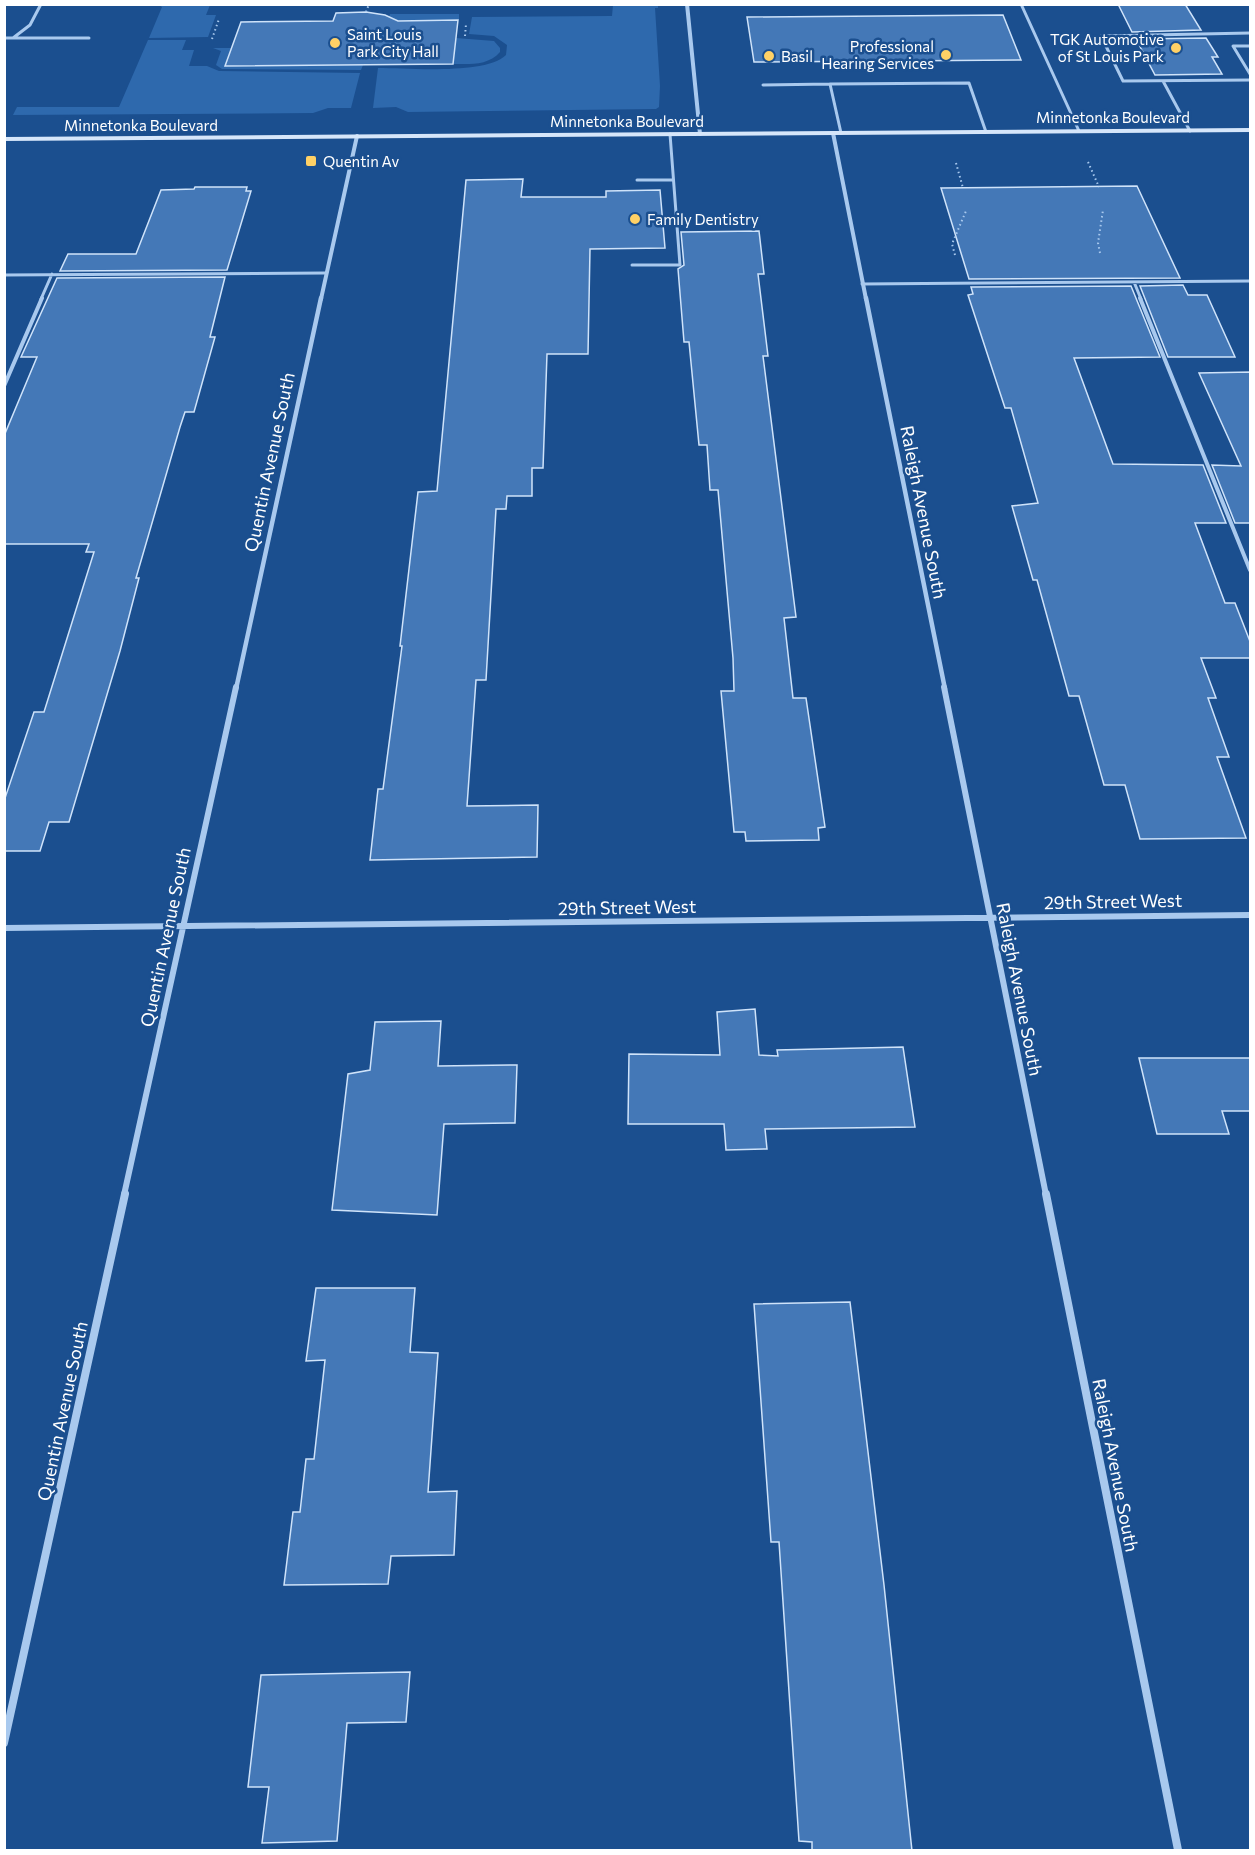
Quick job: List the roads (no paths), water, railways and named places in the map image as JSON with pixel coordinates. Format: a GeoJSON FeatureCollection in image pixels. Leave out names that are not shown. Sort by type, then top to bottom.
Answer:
{"type":"FeatureCollection","features":[{"type":"Feature","properties":{"kind":"main road","name":"Minnetonka Boulevard"},"geometry":{"type":"LineString","coordinates":[[4,139],[1251,130]]}},
{"type":"Feature","properties":{"kind":"street"},"geometry":{"type":"LineString","coordinates":[[687,4],[700,134]]}},
{"type":"Feature","properties":{"kind":"street","name":"Raleigh Avenue South"},"geometry":{"type":"LineString","coordinates":[[832,133],[1178,1851]]}},
{"type":"Feature","properties":{"kind":"street","name":"Quentin Avenue South"},"geometry":{"type":"LineString","coordinates":[[4,1743],[325,273],[357,136]]}},
{"type":"Feature","properties":{"kind":"street","name":"29th Street West"},"geometry":{"type":"LineString","coordinates":[[4,928],[1251,915]]}},
{"type":"Feature","properties":{"kind":"lane"},"geometry":{"type":"LineString","coordinates":[[13,38],[30,25],[41,4]]}},
{"type":"Feature","properties":{"kind":"lane"},"geometry":{"type":"LineString","coordinates":[[1021,4],[1079,131]]}},
{"type":"Feature","properties":{"kind":"lane"},"geometry":{"type":"LineString","coordinates":[[1251,33],[1101,36],[1123,81],[1251,80]]}},
{"type":"Feature","properties":{"kind":"lane"},"geometry":{"type":"LineString","coordinates":[[1226,35],[1251,74]]}},
{"type":"Feature","properties":{"kind":"lane"},"geometry":{"type":"LineString","coordinates":[[4,38],[89,38]]}},
{"type":"Feature","properties":{"kind":"lane"},"geometry":{"type":"LineString","coordinates":[[1233,46],[1251,46]]}},
{"type":"Feature","properties":{"kind":"lane"},"geometry":{"type":"LineString","coordinates":[[1163,81],[1190,130]]}},
{"type":"Feature","properties":{"kind":"lane"},"geometry":{"type":"LineString","coordinates":[[763,85],[969,83],[986,132]]}},
{"type":"Feature","properties":{"kind":"lane"},"geometry":{"type":"LineString","coordinates":[[830,84],[841,133]]}},
{"type":"Feature","properties":{"kind":"lane"},"geometry":{"type":"LineString","coordinates":[[632,265],[680,265],[670,134]]}},
{"type":"Feature","properties":{"kind":"lane"},"geometry":{"type":"LineString","coordinates":[[637,180],[673,180]]}},
{"type":"Feature","properties":{"kind":"lane"},"geometry":{"type":"LineString","coordinates":[[4,275],[325,273]]}},
{"type":"Feature","properties":{"kind":"lane"},"geometry":{"type":"LineString","coordinates":[[4,386],[52,274]]}},
{"type":"Feature","properties":{"kind":"lane"},"geometry":{"type":"LineString","coordinates":[[862,284],[1251,281]]}},
{"type":"Feature","properties":{"kind":"lane"},"geometry":{"type":"LineString","coordinates":[[1134,282],[1251,570]]}},
{"type":"Feature","properties":{"kind":"place","name":"Saint Louis Park City Hall"},"geometry":{"type":"Point","coordinates":[335,43]}},
{"type":"Feature","properties":{"kind":"place","name":"TGK Automotive of St Louis Park"},"geometry":{"type":"Point","coordinates":[1176,48]}},
{"type":"Feature","properties":{"kind":"place","name":"Professional Hearing Services"},"geometry":{"type":"Point","coordinates":[946,55]}},
{"type":"Feature","properties":{"kind":"place","name":"Basil"},"geometry":{"type":"Point","coordinates":[769,56]}},
{"type":"Feature","properties":{"kind":"place","name":"Quentin Av"},"geometry":{"type":"Point","coordinates":[311,161]}},
{"type":"Feature","properties":{"kind":"place","name":"Family Dentistry"},"geometry":{"type":"Point","coordinates":[635,219]}}]}
